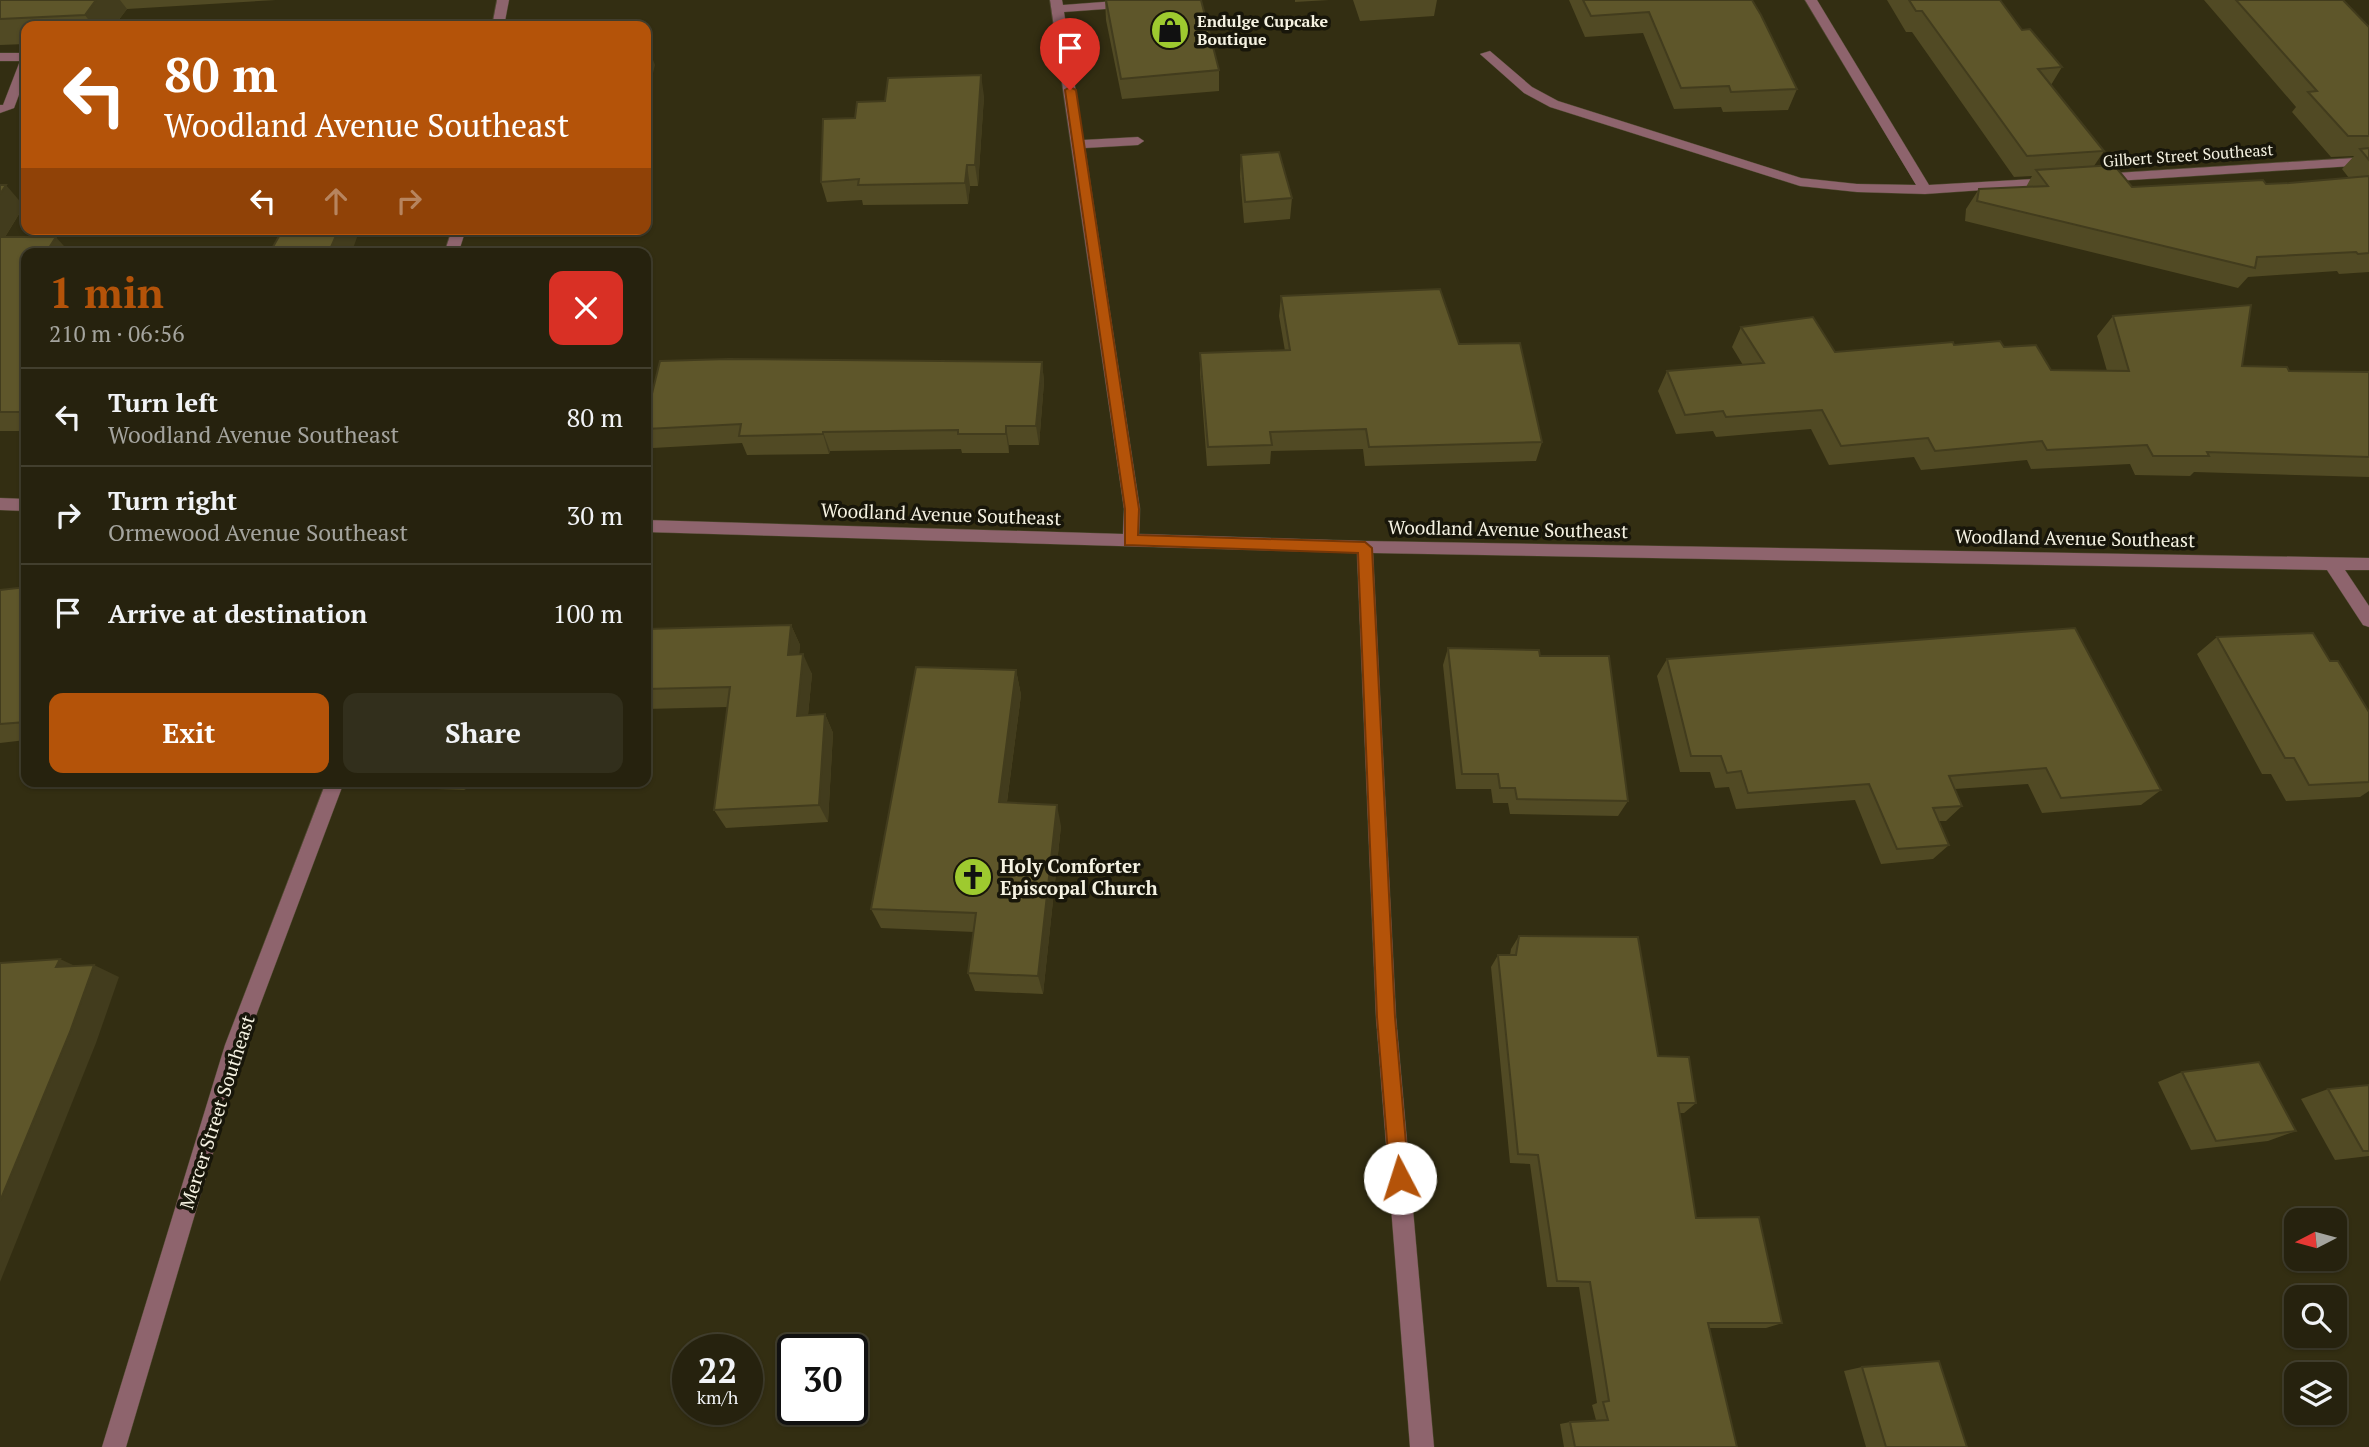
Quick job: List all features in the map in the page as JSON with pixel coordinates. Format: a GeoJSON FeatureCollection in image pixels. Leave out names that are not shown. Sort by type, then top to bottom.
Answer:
{"type":"FeatureCollection","features":[{"type":"Feature","properties":{"kind":"street"},"geometry":{"type":"LineString","coordinates":[[499,21],[503,0]]}},
{"type":"Feature","properties":{"kind":"street"},"geometry":{"type":"LineString","coordinates":[[1130,541],[1132,509],[1057,5],[1174,0]]}},
{"type":"Feature","properties":{"kind":"street"},"geometry":{"type":"LineString","coordinates":[[1811,0],[1925,190]]}},
{"type":"Feature","properties":{"kind":"street"},"geometry":{"type":"LineString","coordinates":[[1486,54],[1528,90],[1553,104],[1800,182],[1857,188],[1925,190],[2064,181]]}},
{"type":"Feature","properties":{"kind":"street"},"geometry":{"type":"LineString","coordinates":[[0,57],[21,58]]}},
{"type":"Feature","properties":{"kind":"street"},"geometry":{"type":"LineString","coordinates":[[4,108],[21,69]]}},
{"type":"Feature","properties":{"kind":"street"},"geometry":{"type":"LineString","coordinates":[[1079,144],[1138,141]]}},
{"type":"Feature","properties":{"kind":"street","name":"Gilbert Street Southeast"},"geometry":{"type":"LineString","coordinates":[[2092,179],[2369,161]]}},
{"type":"Feature","properties":{"kind":"street"},"geometry":{"type":"LineString","coordinates":[[0,505],[21,505]]}},
{"type":"Feature","properties":{"kind":"street","name":"Woodland Avenue Southeast"},"geometry":{"type":"LineString","coordinates":[[651,526],[1365,548],[2369,564]]}},
{"type":"Feature","properties":{"kind":"street"},"geometry":{"type":"LineString","coordinates":[[1365,548],[1386,1017],[1422,1447]]}},
{"type":"Feature","properties":{"kind":"street"},"geometry":{"type":"LineString","coordinates":[[2331,563],[2369,620]]}},
{"type":"Feature","properties":{"kind":"street","name":"Mercer Street Southeast"},"geometry":{"type":"LineString","coordinates":[[114,1447],[236,1045],[333,787]]}},
{"type":"Feature","properties":{"kind":"building"},"geometry":{"type":"Polygon","coordinates":[[[0,0],[96,0],[85,15],[0,19],[0,0]]]}},
{"type":"Feature","properties":{"kind":"building"},"geometry":{"type":"Polygon","coordinates":[[[1106,0],[1201,0],[1219,70],[1121,79],[1106,0]]]}},
{"type":"Feature","properties":{"kind":"building"},"geometry":{"type":"Polygon","coordinates":[[[1583,0],[1752,0],[1797,89],[1731,92],[1729,86],[1681,88],[1649,12],[1591,16],[1583,0]]]}},
{"type":"Feature","properties":{"kind":"building"},"geometry":{"type":"Polygon","coordinates":[[[1909,0],[2000,0],[2022,30],[2030,29],[2062,67],[2038,69],[2104,151],[2027,156],[1922,11],[1916,11],[1909,0]]]}},
{"type":"Feature","properties":{"kind":"building"},"geometry":{"type":"Polygon","coordinates":[[[2236,0],[2343,0],[2369,27],[2369,136],[2348,136],[2308,92],[2317,91],[2236,0]]]}},
{"type":"Feature","properties":{"kind":"building"},"geometry":{"type":"Polygon","coordinates":[[[981,75],[975,165],[967,165],[965,183],[858,185],[859,179],[821,182],[823,119],[855,118],[857,102],[885,101],[888,78],[981,75]]]}},
{"type":"Feature","properties":{"kind":"building"},"geometry":{"type":"Polygon","coordinates":[[[2369,148],[2369,160],[2360,149],[2369,148]]]}},
{"type":"Feature","properties":{"kind":"building"},"geometry":{"type":"Polygon","coordinates":[[[1279,152],[1292,198],[1245,202],[1241,155],[1279,152]]]}},
{"type":"Feature","properties":{"kind":"building"},"geometry":{"type":"Polygon","coordinates":[[[2114,165],[2132,187],[2263,180],[2266,184],[2289,183],[2369,176],[2369,253],[2257,257],[2255,268],[1977,201],[1979,189],[2048,186],[2036,170],[2114,165]]]}},
{"type":"Feature","properties":{"kind":"building"},"geometry":{"type":"Polygon","coordinates":[[[280,235],[336,235],[331,248],[272,248],[280,235]]]}},
{"type":"Feature","properties":{"kind":"building"},"geometry":{"type":"Polygon","coordinates":[[[0,237],[56,237],[49,248],[21,248],[21,412],[0,412],[0,237]]]}},
{"type":"Feature","properties":{"kind":"building"},"geometry":{"type":"Polygon","coordinates":[[[1440,289],[1459,344],[1520,343],[1542,442],[1369,447],[1366,429],[1270,432],[1272,445],[1208,447],[1200,353],[1290,350],[1281,296],[1440,289]]]}},
{"type":"Feature","properties":{"kind":"building"},"geometry":{"type":"Polygon","coordinates":[[[2251,305],[2242,366],[2287,367],[2289,371],[2369,372],[2369,457],[2207,452],[2209,456],[2153,456],[2147,445],[2047,450],[2042,441],[1935,451],[1928,438],[1841,446],[1822,410],[1726,417],[1723,411],[1685,415],[1667,371],[1764,363],[1741,327],[1813,317],[1835,352],[1953,342],[1954,345],[2000,341],[2004,347],[2036,345],[2051,370],[2129,371],[2113,316],[2251,305]]]}},
{"type":"Feature","properties":{"kind":"building"},"geometry":{"type":"Polygon","coordinates":[[[728,359],[1042,362],[1036,426],[1006,426],[1006,434],[958,434],[958,430],[739,436],[741,424],[651,429],[651,398],[660,361],[728,359]]]}},
{"type":"Feature","properties":{"kind":"building"},"geometry":{"type":"Polygon","coordinates":[[[21,588],[21,722],[0,724],[0,590],[21,588]]]}},
{"type":"Feature","properties":{"kind":"building"},"geometry":{"type":"Polygon","coordinates":[[[791,625],[788,655],[803,654],[797,716],[825,714],[819,805],[714,810],[730,687],[651,689],[651,629],[791,625]]]}},
{"type":"Feature","properties":{"kind":"building"},"geometry":{"type":"Polygon","coordinates":[[[2075,628],[2161,790],[2061,798],[2046,768],[1949,776],[1962,806],[1933,808],[1949,845],[1897,849],[1869,784],[1748,793],[1741,771],[1727,773],[1721,756],[1691,756],[1667,659],[2075,628]]]}},
{"type":"Feature","properties":{"kind":"building"},"geometry":{"type":"Polygon","coordinates":[[[2313,633],[2330,661],[2338,661],[2369,712],[2369,782],[2309,785],[2294,758],[2285,758],[2217,637],[2313,633]]]}},
{"type":"Feature","properties":{"kind":"building"},"geometry":{"type":"Polygon","coordinates":[[[1448,648],[1539,650],[1540,656],[1609,656],[1628,801],[1517,799],[1515,788],[1500,788],[1498,774],[1462,774],[1448,648]]]}},
{"type":"Feature","properties":{"kind":"building","name":"Holy Comforter Episcopal Church"},"geometry":{"type":"Polygon","coordinates":[[[916,667],[1016,670],[999,802],[1057,805],[1038,976],[968,973],[976,913],[871,909],[916,667]]]}},
{"type":"Feature","properties":{"kind":"building"},"geometry":{"type":"Polygon","coordinates":[[[1519,936],[1638,937],[1658,1056],[1689,1057],[1696,1103],[1678,1103],[1696,1218],[1759,1217],[1782,1323],[1708,1323],[1737,1447],[1575,1447],[1570,1422],[1608,1420],[1603,1402],[1609,1401],[1590,1282],[1557,1281],[1538,1155],[1518,1154],[1498,955],[1516,955],[1519,936]]]}},
{"type":"Feature","properties":{"kind":"building"},"geometry":{"type":"Polygon","coordinates":[[[60,959],[56,967],[94,965],[70,1032],[0,1201],[0,963],[60,959]]]}},
{"type":"Feature","properties":{"kind":"building"},"geometry":{"type":"Polygon","coordinates":[[[2259,1062],[2296,1131],[2216,1141],[2182,1072],[2259,1062]]]}},
{"type":"Feature","properties":{"kind":"building"},"geometry":{"type":"Polygon","coordinates":[[[2369,1085],[2369,1151],[2363,1151],[2328,1089],[2369,1085]]]}},
{"type":"Feature","properties":{"kind":"building"},"geometry":{"type":"Polygon","coordinates":[[[1939,1361],[1967,1447],[1886,1447],[1862,1367],[1939,1361]]]}},
{"type":"Feature","properties":{"kind":"place","name":"Endulge Cupcake Boutique"},"geometry":{"type":"Point","coordinates":[1170,30]}},
{"type":"Feature","properties":{"kind":"place","name":"Holy Comforter Episcopal Church"},"geometry":{"type":"Point","coordinates":[973,877]}},
{"type":"Feature","properties":{"kind":"route"},"geometry":{"type":"LineString","coordinates":[[1070,90],[1132,509],[1130,541],[1365,548],[1386,1017],[1400,1178]]}}]}
